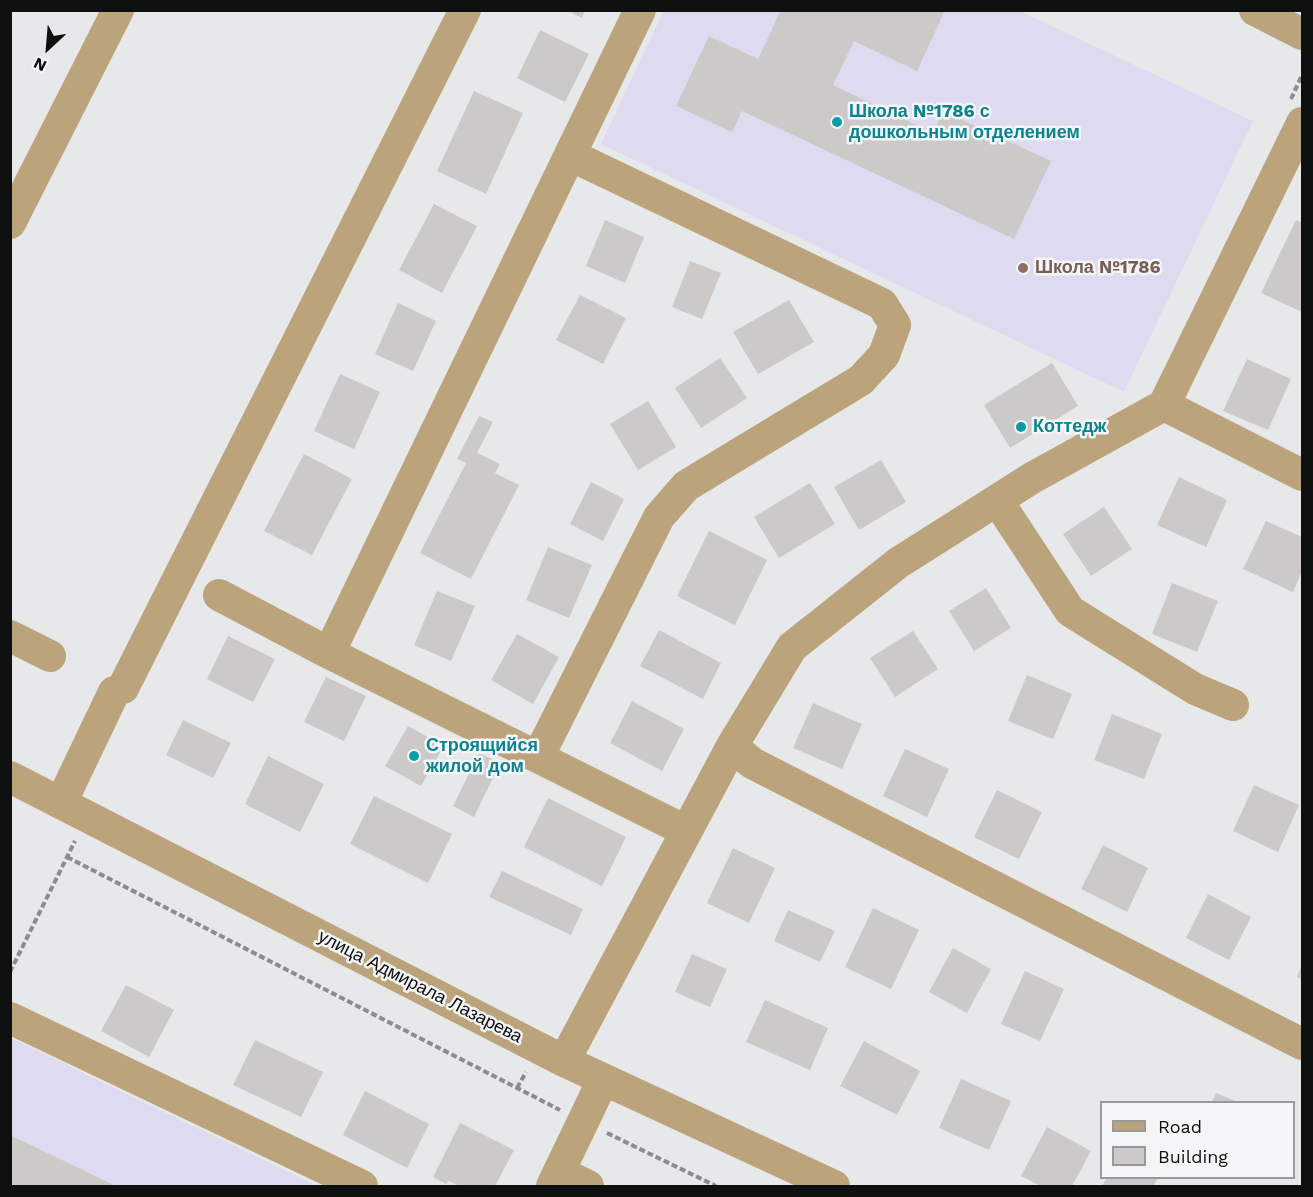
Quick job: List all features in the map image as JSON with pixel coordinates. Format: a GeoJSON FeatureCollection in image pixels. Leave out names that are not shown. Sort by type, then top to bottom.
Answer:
{"type":"FeatureCollection","features":[{"type":"Feature","properties":{"kind":"street"},"geometry":{"type":"LineString","coordinates":[[10,223],[118,10]]}},
{"type":"Feature","properties":{"kind":"street"},"geometry":{"type":"LineString","coordinates":[[61,803],[465,10]]}},
{"type":"Feature","properties":{"kind":"street"},"geometry":{"type":"LineString","coordinates":[[329,653],[640,10]]}},
{"type":"Feature","properties":{"kind":"street"},"geometry":{"type":"LineString","coordinates":[[1255,10],[1302,34]]}},
{"type":"Feature","properties":{"kind":"street"},"geometry":{"type":"LineString","coordinates":[[564,1061],[732,746],[792,647],[898,563],[1032,478],[1164,405],[1302,123]]}},
{"type":"Feature","properties":{"kind":"street"},"geometry":{"type":"LineString","coordinates":[[538,758],[659,517],[686,486],[861,380],[884,355],[895,325],[882,304],[570,155]]}},
{"type":"Feature","properties":{"kind":"street"},"geometry":{"type":"LineString","coordinates":[[1164,405],[1302,475]]}},
{"type":"Feature","properties":{"kind":"street"},"geometry":{"type":"LineString","coordinates":[[997,501],[1070,611],[1195,689],[1233,705]]}},
{"type":"Feature","properties":{"kind":"street"},"geometry":{"type":"LineString","coordinates":[[219,595],[329,653],[686,831]]}},
{"type":"Feature","properties":{"kind":"street"},"geometry":{"type":"LineString","coordinates":[[10,636],[50,656]]}},
{"type":"Feature","properties":{"kind":"street"},"geometry":{"type":"LineString","coordinates":[[732,746],[752,763],[1302,1044]]}},
{"type":"Feature","properties":{"kind":"street","name":"улица Адмирала Лазарева"},"geometry":{"type":"LineString","coordinates":[[10,777],[564,1061],[834,1186]]}},
{"type":"Feature","properties":{"kind":"street"},"geometry":{"type":"LineString","coordinates":[[10,1018],[362,1186]]}},
{"type":"Feature","properties":{"kind":"street"},"geometry":{"type":"LineString","coordinates":[[588,1186],[556,1179],[603,1080]]}},
{"type":"Feature","properties":{"kind":"path"},"geometry":{"type":"LineString","coordinates":[[10,972],[76,838]]}},
{"type":"Feature","properties":{"kind":"path"},"geometry":{"type":"LineString","coordinates":[[67,856],[583,1122],[716,1186]]}},
{"type":"Feature","properties":{"kind":"shaded area","name":"Школа №1786"},"geometry":{"type":"Polygon","coordinates":[[[664,10],[1020,11],[1253,121],[1124,392],[601,144],[664,10]]]}},
{"type":"Feature","properties":{"kind":"shaded area"},"geometry":{"type":"Polygon","coordinates":[[[11,1038],[317,1186],[11,1186],[11,1038]]]}},
{"type":"Feature","properties":{"kind":"building"},"geometry":{"type":"Polygon","coordinates":[[[566,10],[585,10],[582,18],[566,10]]]}},
{"type":"Feature","properties":{"kind":"building","name":"Школа №1786 с дошкольным отделением"},"geometry":{"type":"Polygon","coordinates":[[[781,10],[945,10],[917,71],[854,41],[833,85],[933,133],[943,111],[1051,161],[1014,239],[742,111],[732,132],[676,106],[709,36],[758,59],[781,10]]]}},
{"type":"Feature","properties":{"kind":"building"},"geometry":{"type":"Polygon","coordinates":[[[540,30],[589,54],[565,102],[517,78],[540,30]]]}},
{"type":"Feature","properties":{"kind":"building"},"geometry":{"type":"Polygon","coordinates":[[[474,91],[523,113],[486,194],[437,171],[474,91]]]}},
{"type":"Feature","properties":{"kind":"building"},"geometry":{"type":"Polygon","coordinates":[[[434,204],[477,226],[442,293],[399,270],[434,204]]]}},
{"type":"Feature","properties":{"kind":"building"},"geometry":{"type":"Polygon","coordinates":[[[605,220],[644,237],[625,283],[586,266],[605,220]]]}},
{"type":"Feature","properties":{"kind":"building"},"geometry":{"type":"Polygon","coordinates":[[[1296,220],[1302,223],[1302,312],[1261,293],[1296,220]]]}},
{"type":"Feature","properties":{"kind":"building"},"geometry":{"type":"Polygon","coordinates":[[[690,261],[721,273],[702,319],[672,307],[690,261]]]}},
{"type":"Feature","properties":{"kind":"building"},"geometry":{"type":"Polygon","coordinates":[[[580,295],[626,318],[603,364],[556,340],[580,295]]]}},
{"type":"Feature","properties":{"kind":"building"},"geometry":{"type":"Polygon","coordinates":[[[789,300],[814,342],[758,374],[733,332],[789,300]]]}},
{"type":"Feature","properties":{"kind":"building"},"geometry":{"type":"Polygon","coordinates":[[[398,303],[436,321],[413,371],[375,354],[398,303]]]}},
{"type":"Feature","properties":{"kind":"building"},"geometry":{"type":"Polygon","coordinates":[[[720,358],[747,398],[701,428],[675,388],[720,358]]]}},
{"type":"Feature","properties":{"kind":"building"},"geometry":{"type":"Polygon","coordinates":[[[1247,359],[1291,379],[1268,430],[1223,411],[1247,359]]]}},
{"type":"Feature","properties":{"kind":"building","name":"Коттедж"},"geometry":{"type":"Polygon","coordinates":[[[1052,363],[1078,406],[1010,448],[984,405],[1052,363]]]}},
{"type":"Feature","properties":{"kind":"building"},"geometry":{"type":"Polygon","coordinates":[[[340,374],[380,392],[354,449],[314,431],[340,374]]]}},
{"type":"Feature","properties":{"kind":"building"},"geometry":{"type":"Polygon","coordinates":[[[648,401],[676,447],[638,470],[610,424],[648,401]]]}},
{"type":"Feature","properties":{"kind":"building"},"geometry":{"type":"Polygon","coordinates":[[[479,416],[493,422],[477,453],[500,464],[495,473],[519,485],[471,579],[420,553],[466,463],[457,459],[479,416]]]}},
{"type":"Feature","properties":{"kind":"building"},"geometry":{"type":"Polygon","coordinates":[[[304,454],[352,479],[312,555],[264,531],[304,454]]]}},
{"type":"Feature","properties":{"kind":"building"},"geometry":{"type":"Polygon","coordinates":[[[881,460],[906,502],[859,530],[834,487],[881,460]]]}},
{"type":"Feature","properties":{"kind":"building"},"geometry":{"type":"Polygon","coordinates":[[[1179,477],[1227,500],[1206,547],[1157,525],[1179,477]]]}},
{"type":"Feature","properties":{"kind":"building"},"geometry":{"type":"Polygon","coordinates":[[[591,482],[624,499],[603,541],[570,524],[591,482]]]}},
{"type":"Feature","properties":{"kind":"building"},"geometry":{"type":"Polygon","coordinates":[[[810,483],[835,524],[779,558],[754,517],[810,483]]]}},
{"type":"Feature","properties":{"kind":"building"},"geometry":{"type":"Polygon","coordinates":[[[1104,507],[1132,549],[1091,576],[1063,534],[1104,507]]]}},
{"type":"Feature","properties":{"kind":"building"},"geometry":{"type":"Polygon","coordinates":[[[1266,521],[1302,537],[1302,571],[1293,592],[1243,569],[1266,521]]]}},
{"type":"Feature","properties":{"kind":"building"},"geometry":{"type":"Polygon","coordinates":[[[709,531],[767,560],[735,625],[677,596],[709,531]]]}},
{"type":"Feature","properties":{"kind":"building"},"geometry":{"type":"Polygon","coordinates":[[[548,547],[592,565],[569,618],[526,600],[548,547]]]}},
{"type":"Feature","properties":{"kind":"building"},"geometry":{"type":"Polygon","coordinates":[[[1172,583],[1218,601],[1197,652],[1152,634],[1172,583]]]}},
{"type":"Feature","properties":{"kind":"building"},"geometry":{"type":"Polygon","coordinates":[[[986,588],[1011,628],[974,651],[949,611],[986,588]]]}},
{"type":"Feature","properties":{"kind":"building"},"geometry":{"type":"Polygon","coordinates":[[[437,591],[475,606],[451,661],[414,645],[437,591]]]}},
{"type":"Feature","properties":{"kind":"building"},"geometry":{"type":"Polygon","coordinates":[[[659,630],[721,663],[703,699],[640,666],[659,630]]]}},
{"type":"Feature","properties":{"kind":"building"},"geometry":{"type":"Polygon","coordinates":[[[913,631],[938,669],[895,697],[870,658],[913,631]]]}},
{"type":"Feature","properties":{"kind":"building"},"geometry":{"type":"Polygon","coordinates":[[[517,634],[559,657],[533,704],[491,680],[517,634]]]}},
{"type":"Feature","properties":{"kind":"building"},"geometry":{"type":"Polygon","coordinates":[[[228,636],[275,659],[253,702],[207,679],[228,636]]]}},
{"type":"Feature","properties":{"kind":"building"},"geometry":{"type":"Polygon","coordinates":[[[1027,675],[1072,694],[1053,739],[1008,721],[1027,675]]]}},
{"type":"Feature","properties":{"kind":"building"},"geometry":{"type":"Polygon","coordinates":[[[326,677],[366,696],[344,741],[304,722],[326,677]]]}},
{"type":"Feature","properties":{"kind":"building"},"geometry":{"type":"Polygon","coordinates":[[[632,701],[684,729],[662,771],[610,743],[632,701]]]}},
{"type":"Feature","properties":{"kind":"building"},"geometry":{"type":"Polygon","coordinates":[[[813,703],[862,724],[842,769],[793,748],[813,703]]]}},
{"type":"Feature","properties":{"kind":"building"},"geometry":{"type":"Polygon","coordinates":[[[1112,714],[1162,734],[1144,779],[1094,760],[1112,714]]]}},
{"type":"Feature","properties":{"kind":"building"},"geometry":{"type":"Polygon","coordinates":[[[183,720],[231,743],[213,778],[166,755],[183,720]]]}},
{"type":"Feature","properties":{"kind":"building","name":"Строящийся жилой дом"},"geometry":{"type":"Polygon","coordinates":[[[408,726],[444,746],[421,786],[385,766],[408,726]]]}},
{"type":"Feature","properties":{"kind":"building"},"geometry":{"type":"Polygon","coordinates":[[[905,749],[949,769],[927,817],[883,796],[905,749]]]}},
{"type":"Feature","properties":{"kind":"building"},"geometry":{"type":"Polygon","coordinates":[[[479,753],[500,763],[474,817],[453,806],[479,753]]]}},
{"type":"Feature","properties":{"kind":"building"},"geometry":{"type":"Polygon","coordinates":[[[268,756],[324,784],[300,832],[245,804],[268,756]]]}},
{"type":"Feature","properties":{"kind":"building"},"geometry":{"type":"Polygon","coordinates":[[[1254,785],[1299,805],[1278,852],[1233,831],[1254,785]]]}},
{"type":"Feature","properties":{"kind":"building"},"geometry":{"type":"Polygon","coordinates":[[[997,790],[1042,812],[1019,859],[974,837],[997,790]]]}},
{"type":"Feature","properties":{"kind":"building"},"geometry":{"type":"Polygon","coordinates":[[[374,796],[452,834],[428,883],[350,844],[374,796]]]}},
{"type":"Feature","properties":{"kind":"building"},"geometry":{"type":"Polygon","coordinates":[[[548,798],[626,837],[602,886],[524,847],[548,798]]]}},
{"type":"Feature","properties":{"kind":"building"},"geometry":{"type":"Polygon","coordinates":[[[1103,845],[1148,868],[1127,912],[1081,889],[1103,845]]]}},
{"type":"Feature","properties":{"kind":"building"},"geometry":{"type":"Polygon","coordinates":[[[733,848],[775,868],[749,923],[707,903],[733,848]]]}},
{"type":"Feature","properties":{"kind":"building"},"geometry":{"type":"Polygon","coordinates":[[[502,871],[583,909],[571,935],[489,897],[502,871]]]}},
{"type":"Feature","properties":{"kind":"building"},"geometry":{"type":"Polygon","coordinates":[[[1208,894],[1251,917],[1229,960],[1186,938],[1208,894]]]}},
{"type":"Feature","properties":{"kind":"building"},"geometry":{"type":"Polygon","coordinates":[[[873,908],[919,930],[891,989],[845,967],[873,908]]]}},
{"type":"Feature","properties":{"kind":"building"},"geometry":{"type":"Polygon","coordinates":[[[788,910],[835,931],[820,962],[774,941],[788,910]]]}},
{"type":"Feature","properties":{"kind":"building"},"geometry":{"type":"Polygon","coordinates":[[[953,948],[991,969],[967,1013],[929,992],[953,948]]]}},
{"type":"Feature","properties":{"kind":"building"},"geometry":{"type":"Polygon","coordinates":[[[692,954],[727,969],[710,1007],[675,992],[692,954]]]}},
{"type":"Feature","properties":{"kind":"building"},"geometry":{"type":"Polygon","coordinates":[[[1302,964],[1302,979],[1297,977],[1302,964]]]}},
{"type":"Feature","properties":{"kind":"building"},"geometry":{"type":"Polygon","coordinates":[[[1025,971],[1064,989],[1040,1041],[1001,1024],[1025,971]]]}},
{"type":"Feature","properties":{"kind":"building"},"geometry":{"type":"Polygon","coordinates":[[[126,985],[174,1010],[149,1057],[101,1031],[126,985]]]}},
{"type":"Feature","properties":{"kind":"building"},"geometry":{"type":"Polygon","coordinates":[[[765,1000],[828,1028],[810,1070],[746,1042],[765,1000]]]}},
{"type":"Feature","properties":{"kind":"building"},"geometry":{"type":"Polygon","coordinates":[[[255,1040],[323,1072],[301,1117],[233,1085],[255,1040]]]}},
{"type":"Feature","properties":{"kind":"building"},"geometry":{"type":"Polygon","coordinates":[[[864,1041],[920,1071],[897,1115],[840,1086],[864,1041]]]}},
{"type":"Feature","properties":{"kind":"building"},"geometry":{"type":"Polygon","coordinates":[[[961,1079],[1011,1101],[989,1150],[939,1128],[961,1079]]]}},
{"type":"Feature","properties":{"kind":"building"},"geometry":{"type":"Polygon","coordinates":[[[365,1091],[429,1124],[407,1168],[343,1135],[365,1091]]]}},
{"type":"Feature","properties":{"kind":"building"},"geometry":{"type":"Polygon","coordinates":[[[1216,1093],[1236,1101],[1212,1101],[1216,1093]]]}},
{"type":"Feature","properties":{"kind":"building"},"geometry":{"type":"Polygon","coordinates":[[[460,1123],[514,1150],[495,1186],[460,1186],[448,1181],[446,1184],[433,1177],[460,1123]]]}},
{"type":"Feature","properties":{"kind":"building"},"geometry":{"type":"Polygon","coordinates":[[[1047,1127],[1091,1151],[1072,1186],[1041,1186],[1021,1176],[1047,1127]]]}},
{"type":"Feature","properties":{"kind":"building"},"geometry":{"type":"Polygon","coordinates":[[[10,1135],[116,1186],[10,1186],[10,1135]]]}},
{"type":"Feature","properties":{"kind":"building"},"geometry":{"type":"Polygon","coordinates":[[[1106,1179],[1157,1179],[1153,1186],[1102,1186],[1106,1179]]]}},
{"type":"Feature","properties":{"kind":"place","name":"Школа №1786 с дошкольным отделением"},"geometry":{"type":"Point","coordinates":[837,122]}},
{"type":"Feature","properties":{"kind":"place","name":"Школа №1786"},"geometry":{"type":"Point","coordinates":[1023,268]}},
{"type":"Feature","properties":{"kind":"place","name":"Коттедж"},"geometry":{"type":"Point","coordinates":[1021,427]}},
{"type":"Feature","properties":{"kind":"place","name":"Строящийся жилой дом"},"geometry":{"type":"Point","coordinates":[414,756]}}]}
